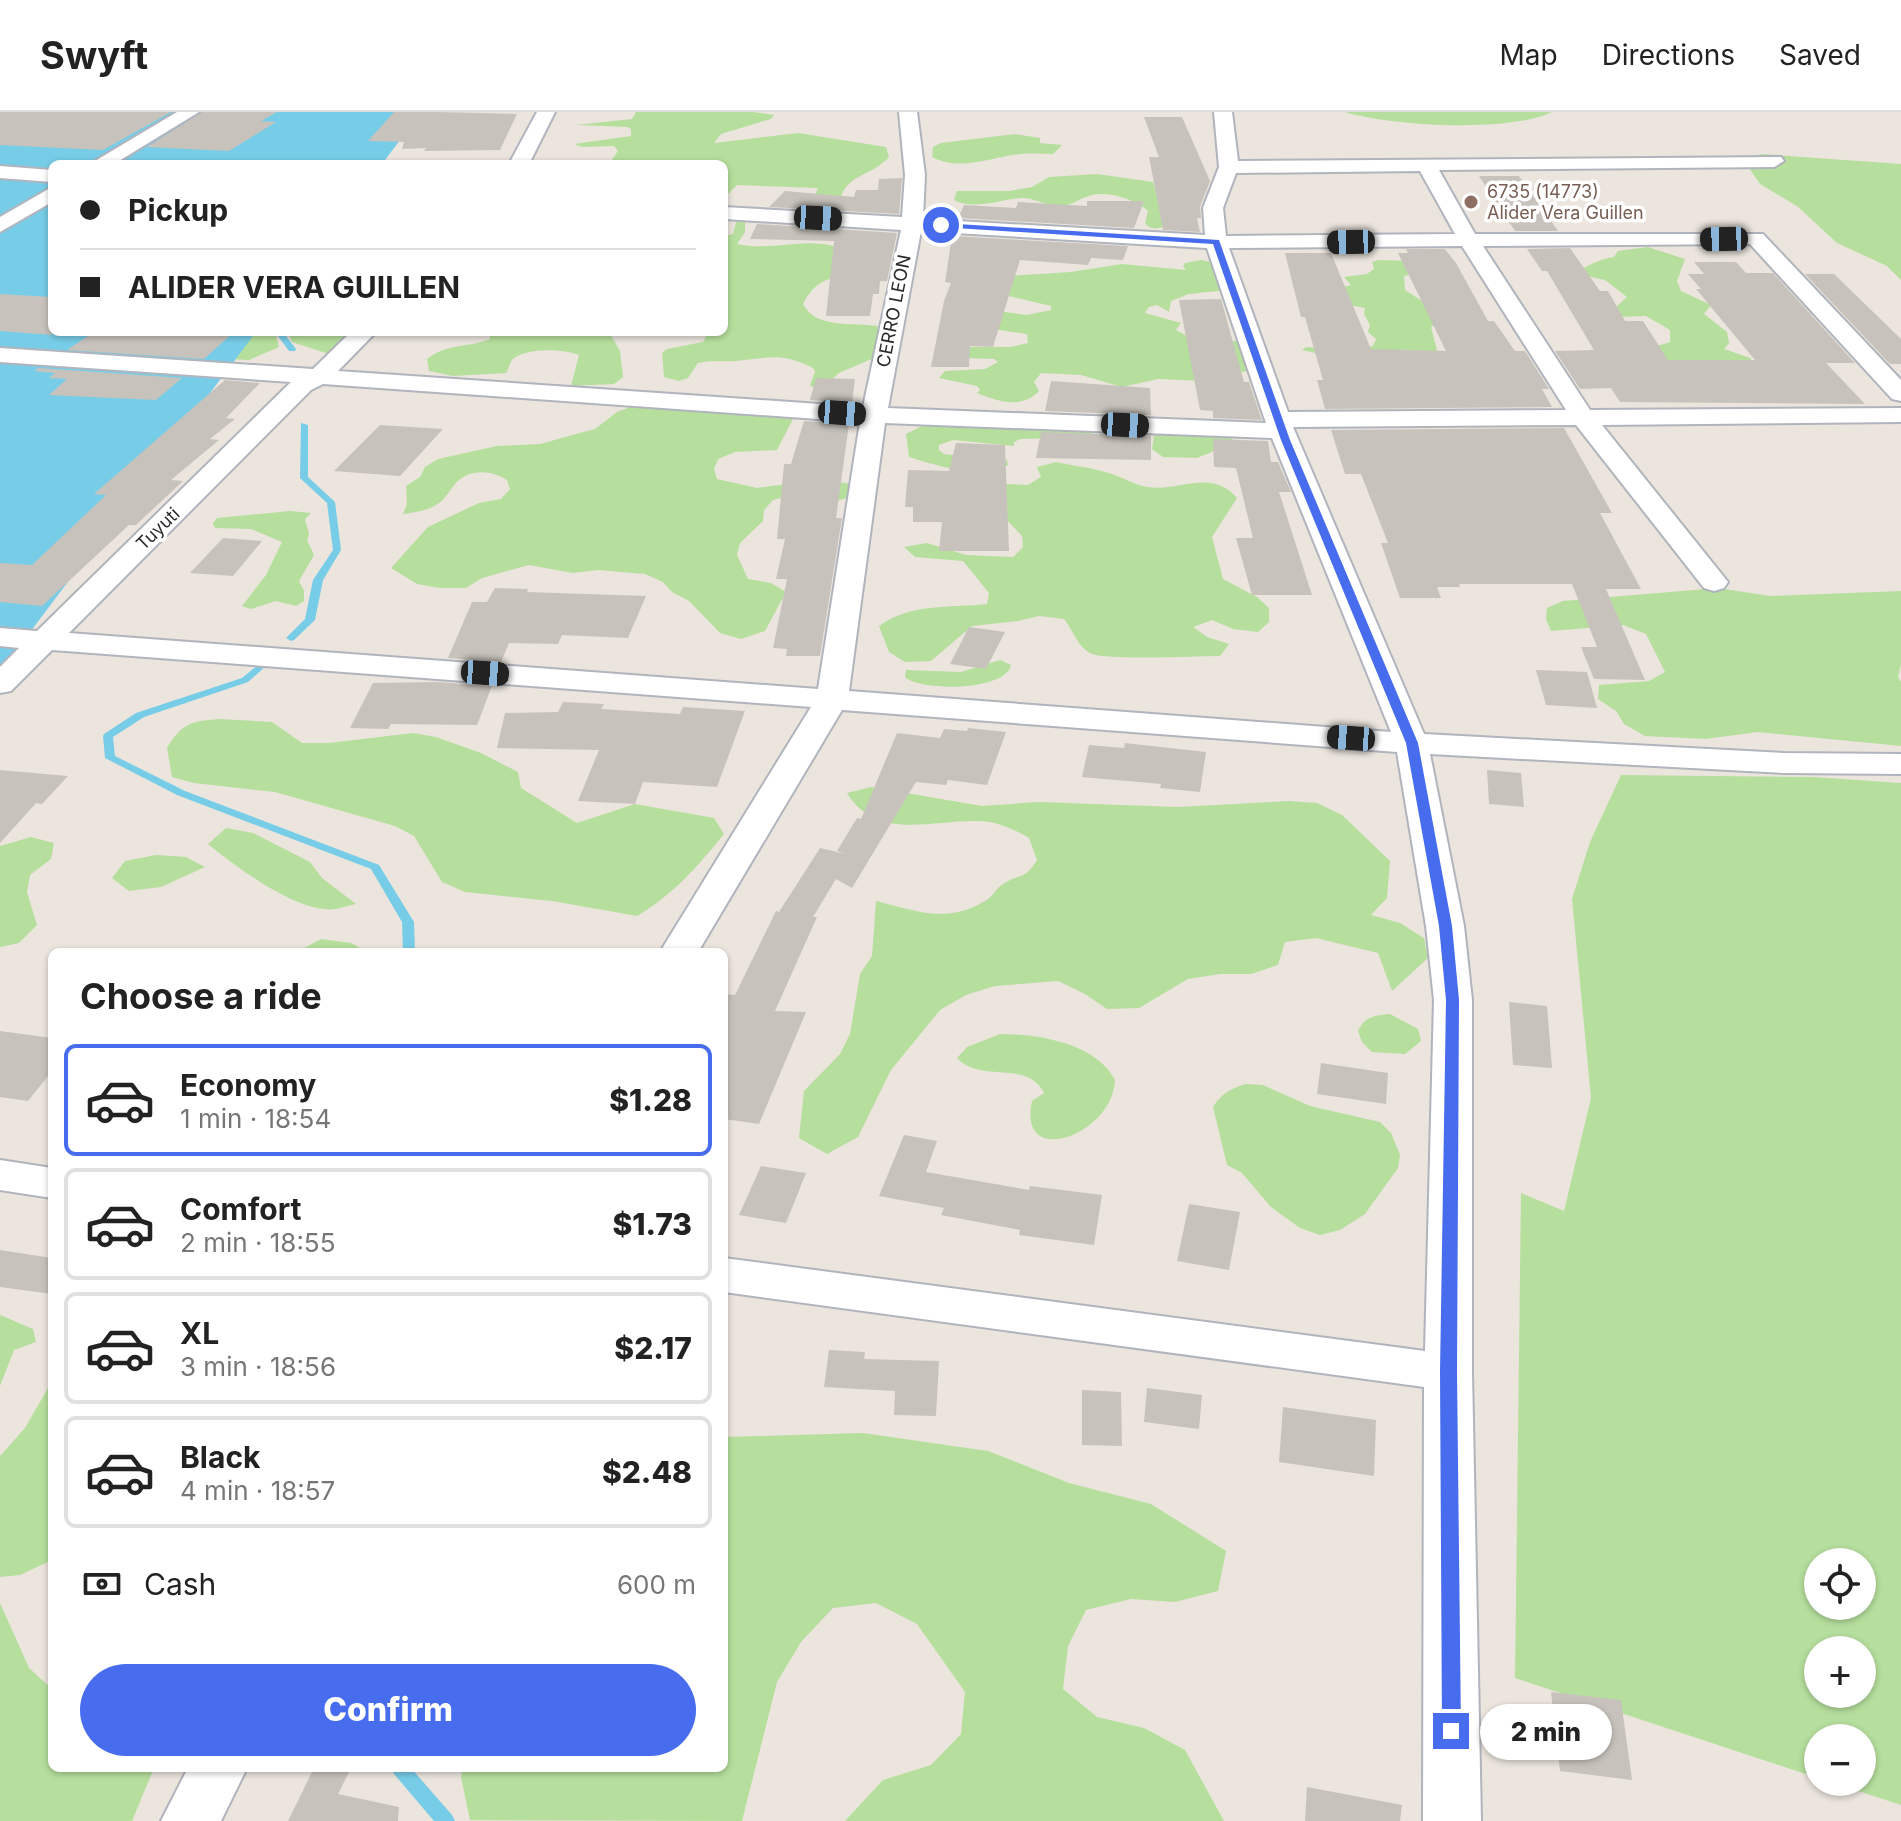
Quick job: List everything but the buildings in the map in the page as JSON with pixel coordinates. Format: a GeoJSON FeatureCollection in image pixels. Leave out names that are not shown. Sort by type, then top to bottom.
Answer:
{"type":"FeatureCollection","features":[{"type":"Feature","properties":{"kind":"street"},"geometry":{"type":"LineString","coordinates":[[107,160],[190,112]]}},
{"type":"Feature","properties":{"kind":"street"},"geometry":{"type":"LineString","coordinates":[[521,160],[546,112]]}},
{"type":"Feature","properties":{"kind":"street","name":"CERRO LEON"},"geometry":{"type":"LineString","coordinates":[[832,699],[874,415],[912,224],[915,175],[908,112]]}},
{"type":"Feature","properties":{"kind":"street"},"geometry":{"type":"LineString","coordinates":[[1223,112],[1229,167],[1213,208],[1216,242],[1282,430],[1412,743],[1445,926],[1453,1000],[1448,1372],[1452,1821]]}},
{"type":"Feature","properties":{"kind":"street"},"geometry":{"type":"LineString","coordinates":[[1229,167],[1774,161]]}},
{"type":"Feature","properties":{"kind":"street"},"geometry":{"type":"LineString","coordinates":[[1426,165],[1469,241],[1583,418],[1714,582]]}},
{"type":"Feature","properties":{"kind":"street"},"geometry":{"type":"LineString","coordinates":[[0,172],[48,176]]}},
{"type":"Feature","properties":{"kind":"street"},"geometry":{"type":"LineString","coordinates":[[0,226],[48,196]]}},
{"type":"Feature","properties":{"kind":"street"},"geometry":{"type":"LineString","coordinates":[[728,213],[1216,242],[1756,238],[1901,394]]}},
{"type":"Feature","properties":{"kind":"street"},"geometry":{"type":"LineString","coordinates":[[319,377],[360,336]]}},
{"type":"Feature","properties":{"kind":"street"},"geometry":{"type":"LineString","coordinates":[[0,355],[874,415],[1599,439],[1901,437]]}},
{"type":"Feature","properties":{"kind":"street","name":"Tuyuti"},"geometry":{"type":"LineString","coordinates":[[0,684],[302,385],[319,377]]}},
{"type":"Feature","properties":{"kind":"street"},"geometry":{"type":"LineString","coordinates":[[1282,430],[1583,418],[1901,415]]}},
{"type":"Feature","properties":{"kind":"street"},"geometry":{"type":"LineString","coordinates":[[0,637],[1412,743],[1784,763],[1901,764]]}},
{"type":"Feature","properties":{"kind":"street"},"geometry":{"type":"LineString","coordinates":[[681,948],[832,699]]}},
{"type":"Feature","properties":{"kind":"street"},"geometry":{"type":"LineString","coordinates":[[0,1175],[48,1182]]}},
{"type":"Feature","properties":{"kind":"street"},"geometry":{"type":"LineString","coordinates":[[728,1276],[1448,1372]]}},
{"type":"Feature","properties":{"kind":"street"},"geometry":{"type":"LineString","coordinates":[[190,1821],[217,1772]]}},
{"type":"Feature","properties":{"kind":"green space"},"geometry":{"type":"Polygon","coordinates":[[[636,112],[753,112],[774,115],[771,119],[721,134],[714,143],[798,133],[886,147],[889,157],[850,183],[844,190],[839,211],[816,213],[802,210],[802,207],[813,199],[818,188],[737,185],[728,194],[728,160],[612,160],[618,151],[614,146],[583,147],[574,144],[631,136],[631,129],[627,127],[576,125],[632,119],[636,112]]]}},
{"type":"Feature","properties":{"kind":"green space"},"geometry":{"type":"Polygon","coordinates":[[[1345,112],[1552,112],[1508,123],[1449,125],[1390,121],[1345,112]]]}},
{"type":"Feature","properties":{"kind":"green space"},"geometry":{"type":"Polygon","coordinates":[[[1015,134],[1040,138],[1040,143],[1062,145],[1053,154],[1021,154],[976,162],[954,163],[932,157],[933,147],[941,143],[1015,134]]]}},
{"type":"Feature","properties":{"kind":"green space"},"geometry":{"type":"Polygon","coordinates":[[[1761,154],[1901,164],[1901,280],[1887,266],[1837,243],[1797,206],[1760,184],[1744,161],[1761,154]]]}},
{"type":"Feature","properties":{"kind":"green space"},"geometry":{"type":"Polygon","coordinates":[[[1097,174],[1153,182],[1167,227],[1150,227],[1145,223],[1148,211],[1136,203],[1112,195],[1096,194],[1059,206],[1022,198],[979,204],[954,200],[957,191],[1009,191],[1032,187],[1049,177],[1097,174]]]}},
{"type":"Feature","properties":{"kind":"green space"},"geometry":{"type":"Polygon","coordinates":[[[745,221],[745,232],[737,244],[814,243],[840,248],[850,274],[822,282],[803,304],[810,313],[829,322],[886,328],[874,358],[839,373],[819,392],[810,385],[815,372],[813,368],[783,358],[703,362],[698,363],[688,378],[679,381],[664,377],[662,353],[667,349],[703,342],[706,336],[728,336],[728,235],[733,234],[736,222],[745,221]]]}},
{"type":"Feature","properties":{"kind":"green space"},"geometry":{"type":"Polygon","coordinates":[[[1648,247],[1685,259],[1677,281],[1681,291],[1711,305],[1704,314],[1727,332],[1729,343],[1724,349],[1750,358],[1763,374],[1661,360],[1650,348],[1670,342],[1670,330],[1646,316],[1619,317],[1617,306],[1627,297],[1605,280],[1586,276],[1581,270],[1614,257],[1618,251],[1648,247]]]}},
{"type":"Feature","properties":{"kind":"green space"},"geometry":{"type":"Polygon","coordinates":[[[1201,260],[1217,263],[1227,290],[1189,294],[1171,301],[1169,312],[1157,305],[1149,307],[1145,313],[1181,323],[1176,330],[1187,336],[1245,342],[1252,370],[1201,381],[1158,379],[1122,387],[1081,375],[1041,373],[1034,382],[1039,391],[1018,402],[994,399],[977,393],[980,390],[977,386],[939,378],[945,371],[985,369],[998,362],[994,359],[964,358],[970,347],[1010,347],[1028,343],[1027,334],[979,327],[991,310],[1027,315],[1051,310],[1051,306],[1004,295],[1010,276],[1071,272],[1122,264],[1186,270],[1183,266],[1185,263],[1201,260]]]}},
{"type":"Feature","properties":{"kind":"green space"},"geometry":{"type":"Polygon","coordinates":[[[1415,261],[1416,273],[1404,276],[1405,290],[1425,303],[1437,324],[1431,327],[1438,354],[1320,354],[1302,350],[1306,347],[1335,349],[1373,346],[1376,339],[1368,332],[1370,325],[1364,314],[1365,308],[1338,303],[1344,287],[1351,285],[1344,277],[1367,274],[1374,269],[1372,262],[1415,261]]]}},
{"type":"Feature","properties":{"kind":"green space"},"geometry":{"type":"Polygon","coordinates":[[[243,336],[276,336],[279,347],[249,360],[209,358],[243,336]]]}},
{"type":"Feature","properties":{"kind":"green space"},"geometry":{"type":"Polygon","coordinates":[[[290,336],[351,336],[332,355],[292,342],[290,336]]]}},
{"type":"Feature","properties":{"kind":"green space"},"geometry":{"type":"Polygon","coordinates":[[[490,336],[611,336],[620,351],[623,377],[614,384],[571,386],[579,355],[564,351],[535,351],[518,356],[512,360],[506,373],[453,376],[429,371],[427,359],[435,354],[490,339],[490,336]]]}},
{"type":"Feature","properties":{"kind":"green space"},"geometry":{"type":"Polygon","coordinates":[[[633,406],[775,414],[793,419],[777,450],[735,452],[718,459],[714,469],[717,479],[757,488],[820,480],[862,485],[857,495],[837,501],[793,495],[773,500],[764,510],[763,521],[740,543],[737,555],[748,579],[771,583],[786,592],[765,631],[741,639],[720,633],[689,601],[672,592],[663,582],[645,574],[598,570],[573,573],[529,565],[482,578],[466,588],[440,588],[417,584],[391,568],[428,527],[479,503],[501,499],[510,489],[507,480],[501,477],[473,473],[455,484],[435,506],[403,514],[407,504],[406,486],[420,477],[425,467],[438,459],[497,446],[540,444],[595,429],[617,412],[633,406]]]}},
{"type":"Feature","properties":{"kind":"green space"},"geometry":{"type":"Polygon","coordinates":[[[928,423],[1070,426],[1104,437],[1020,439],[1014,442],[1014,446],[953,440],[939,445],[939,450],[944,454],[1007,460],[1008,465],[998,470],[973,472],[909,457],[906,434],[928,423]]]}},
{"type":"Feature","properties":{"kind":"green space"},"geometry":{"type":"Polygon","coordinates":[[[1172,431],[1223,433],[1236,442],[1197,458],[1163,457],[1152,449],[1154,436],[1172,431]]]}},
{"type":"Feature","properties":{"kind":"green space"},"geometry":{"type":"Polygon","coordinates":[[[1056,462],[1105,472],[1148,487],[1206,483],[1227,489],[1237,498],[1212,537],[1223,579],[1257,597],[1269,608],[1269,622],[1258,632],[1233,629],[1212,620],[1193,627],[1207,637],[1229,644],[1220,656],[1099,655],[1090,653],[1082,646],[1064,619],[1039,616],[972,626],[931,661],[905,662],[889,652],[879,626],[917,610],[987,604],[989,593],[963,561],[915,557],[904,547],[927,543],[966,555],[1013,557],[1023,547],[1022,536],[1003,516],[1006,484],[1028,485],[1041,477],[1037,467],[1056,462]]]}},
{"type":"Feature","properties":{"kind":"green space"},"geometry":{"type":"Polygon","coordinates":[[[290,511],[311,513],[305,519],[309,534],[307,540],[314,555],[299,581],[304,591],[304,601],[296,606],[276,601],[251,609],[242,606],[266,575],[282,542],[251,529],[215,528],[213,523],[217,518],[290,511]]]}},
{"type":"Feature","properties":{"kind":"green space"},"geometry":{"type":"Polygon","coordinates":[[[1718,588],[1770,596],[1901,591],[1901,664],[1898,677],[1901,682],[1901,746],[1757,732],[1706,739],[1645,736],[1624,724],[1616,711],[1598,699],[1599,685],[1649,681],[1665,672],[1646,634],[1623,625],[1551,631],[1546,619],[1547,608],[1563,601],[1718,588]]]}},
{"type":"Feature","properties":{"kind":"green space"},"geometry":{"type":"Polygon","coordinates":[[[1000,660],[1011,665],[1006,674],[979,684],[944,687],[914,682],[905,677],[906,670],[961,672],[1000,660]]]}},
{"type":"Feature","properties":{"kind":"green space"},"geometry":{"type":"Polygon","coordinates":[[[220,719],[272,722],[302,743],[329,743],[413,733],[436,737],[481,753],[518,772],[521,788],[577,823],[635,804],[714,818],[724,834],[684,879],[637,916],[552,901],[465,892],[442,882],[414,836],[395,826],[275,792],[194,783],[172,777],[167,748],[178,733],[195,722],[220,719]]]}},
{"type":"Feature","properties":{"kind":"green space"},"geometry":{"type":"Polygon","coordinates":[[[1621,775],[1814,777],[1901,783],[1901,1805],[1874,1796],[1876,1724],[1804,1724],[1804,1773],[1515,1678],[1521,1193],[1564,1211],[1591,1098],[1572,899],[1590,842],[1621,775]]]}},
{"type":"Feature","properties":{"kind":"green space"},"geometry":{"type":"Polygon","coordinates":[[[871,787],[982,806],[1039,802],[1178,807],[1289,801],[1317,803],[1342,815],[1390,861],[1387,898],[1371,915],[1400,923],[1424,938],[1428,958],[1392,991],[1378,953],[1316,938],[1285,942],[1278,965],[1251,974],[1220,974],[1188,979],[1139,1008],[1107,1009],[1058,981],[995,986],[966,995],[940,1010],[891,1070],[858,1137],[827,1154],[799,1138],[804,1091],[840,1054],[850,1034],[860,974],[872,956],[876,901],[931,913],[957,912],[988,899],[1003,884],[1025,874],[1037,860],[1029,838],[998,824],[959,821],[906,825],[873,817],[859,808],[847,793],[871,787]]]}},
{"type":"Feature","properties":{"kind":"green space"},"geometry":{"type":"Polygon","coordinates":[[[226,828],[253,833],[310,862],[322,878],[356,904],[332,909],[310,906],[263,884],[208,844],[226,828]]]}},
{"type":"Feature","properties":{"kind":"green space"},"geometry":{"type":"Polygon","coordinates":[[[31,837],[54,843],[51,859],[30,875],[27,892],[37,925],[19,943],[0,947],[0,846],[31,837]]]}},
{"type":"Feature","properties":{"kind":"green space"},"geometry":{"type":"Polygon","coordinates":[[[156,855],[186,857],[205,867],[161,887],[129,891],[112,878],[125,861],[156,855]]]}},
{"type":"Feature","properties":{"kind":"green space"},"geometry":{"type":"Polygon","coordinates":[[[321,939],[351,943],[360,948],[304,948],[321,939]]]}},
{"type":"Feature","properties":{"kind":"green space"},"geometry":{"type":"Polygon","coordinates":[[[1390,1014],[1418,1029],[1421,1041],[1405,1054],[1372,1052],[1362,1042],[1358,1031],[1363,1023],[1375,1016],[1390,1014]]]}},
{"type":"Feature","properties":{"kind":"green space"},"geometry":{"type":"Polygon","coordinates":[[[1000,1034],[1065,1043],[1094,1057],[1115,1080],[1110,1100],[1099,1116],[1084,1129],[1067,1137],[1051,1139],[1038,1135],[1031,1122],[1032,1101],[1044,1093],[1037,1083],[1016,1074],[978,1070],[957,1058],[967,1047],[1000,1034]]]}},
{"type":"Feature","properties":{"kind":"green space"},"geometry":{"type":"Polygon","coordinates":[[[1245,1084],[1263,1085],[1310,1106],[1380,1122],[1391,1133],[1400,1155],[1398,1168],[1365,1214],[1340,1230],[1320,1235],[1300,1228],[1271,1207],[1242,1173],[1227,1165],[1213,1107],[1226,1092],[1245,1084]]]}},
{"type":"Feature","properties":{"kind":"green space"},"geometry":{"type":"Polygon","coordinates":[[[0,1315],[33,1329],[36,1342],[14,1350],[0,1386],[0,1315]]]}},
{"type":"Feature","properties":{"kind":"green space"},"geometry":{"type":"Polygon","coordinates":[[[48,1388],[48,1562],[20,1575],[0,1577],[0,1456],[25,1428],[48,1388]]]}},
{"type":"Feature","properties":{"kind":"green space"},"geometry":{"type":"Polygon","coordinates":[[[863,1433],[988,1451],[1069,1483],[1151,1504],[1226,1551],[1218,1591],[1175,1602],[1131,1599],[1086,1610],[1068,1646],[1063,1689],[1097,1717],[1144,1728],[1185,1750],[1224,1821],[845,1821],[883,1780],[931,1765],[961,1734],[965,1692],[917,1624],[876,1603],[833,1608],[801,1642],[777,1682],[742,1821],[470,1820],[462,1772],[728,1772],[728,1437],[863,1433]]]}},
{"type":"Feature","properties":{"kind":"green space"},"geometry":{"type":"Polygon","coordinates":[[[0,1603],[29,1668],[48,1685],[48,1772],[152,1772],[132,1821],[0,1821],[0,1603]]]}},
{"type":"Feature","properties":{"kind":"water"},"geometry":{"type":"Polygon","coordinates":[[[0,112],[421,112],[385,160],[48,160],[48,336],[253,336],[0,672],[0,112]]]}},
{"type":"Feature","properties":{"kind":"waterway"},"geometry":{"type":"LineString","coordinates":[[282,336],[292,349]]}},
{"type":"Feature","properties":{"kind":"waterway"},"geometry":{"type":"LineString","coordinates":[[291,638],[310,620],[318,580],[337,550],[331,502],[304,478],[304,425]]}},
{"type":"Feature","properties":{"kind":"waterway"},"geometry":{"type":"LineString","coordinates":[[264,663],[245,680],[140,715],[108,736],[110,758],[181,793],[375,867],[408,922],[409,948]]}},
{"type":"Feature","properties":{"kind":"waterway"},"geometry":{"type":"LineString","coordinates":[[403,1772],[446,1821]]}},
{"type":"Feature","properties":{"kind":"place","name":"6735 (14773) Alider Vera Guillen"},"geometry":{"type":"Point","coordinates":[1471,202]}},
{"type":"Feature","properties":{"kind":"route"},"geometry":{"type":"LineString","coordinates":[[941,225],[1216,242],[1285,440],[1412,743],[1445,926],[1453,1000],[1448,1372],[1451,1731]]}}]}
